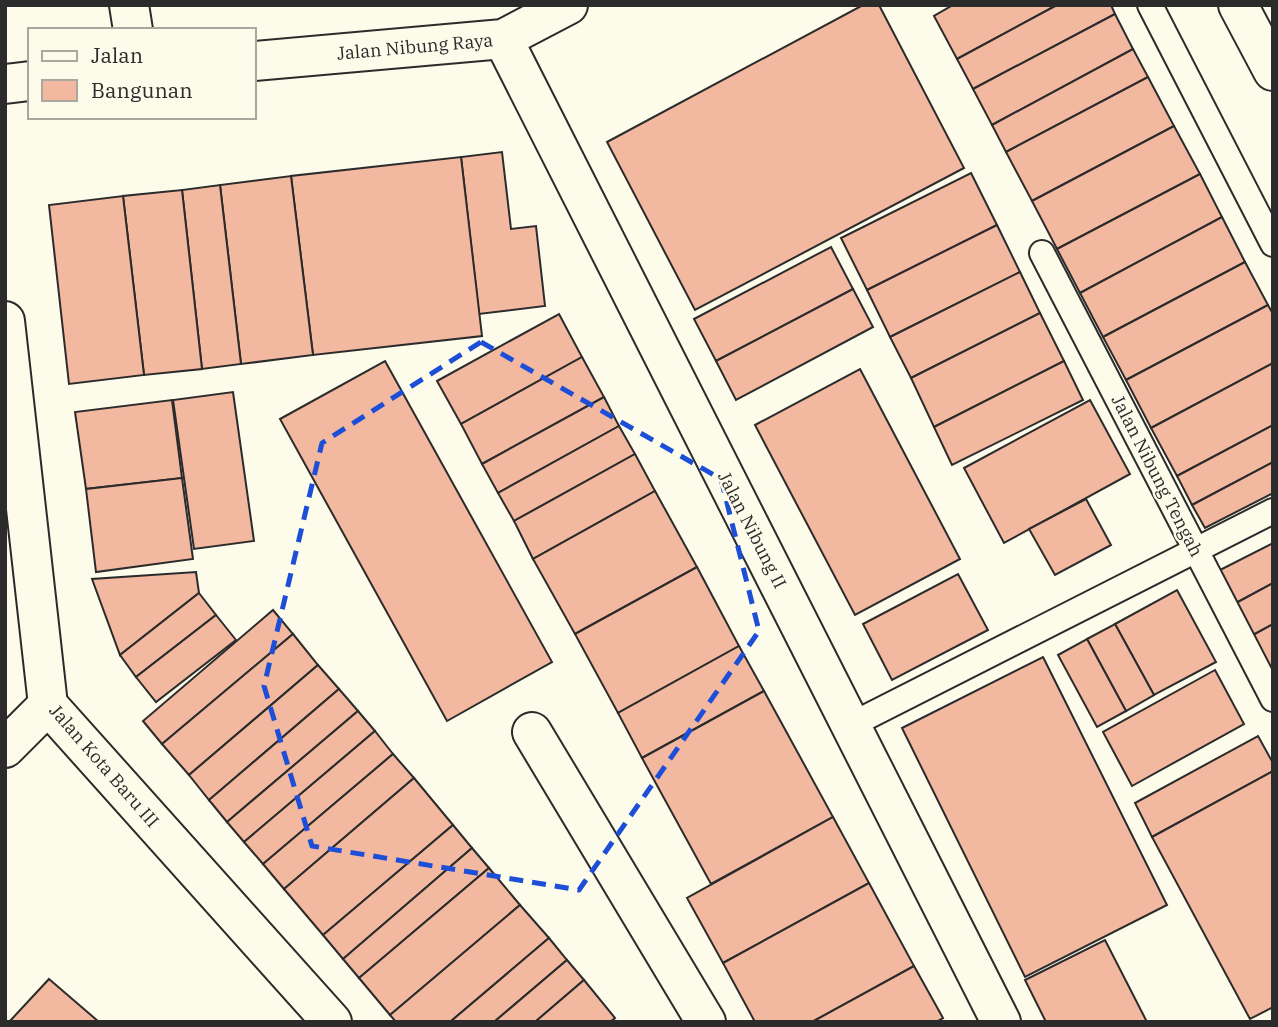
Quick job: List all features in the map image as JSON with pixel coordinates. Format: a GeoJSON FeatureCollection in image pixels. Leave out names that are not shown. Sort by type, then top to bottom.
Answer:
{"type":"FeatureCollection","features":[{"type":"Feature","properties":{"kind":"street"},"geometry":{"type":"LineString","coordinates":[[129,5],[133,28]]}},
{"type":"Feature","properties":{"kind":"street","name":"Jalan Nibung Raya"},"geometry":{"type":"LineString","coordinates":[[256,61],[503,39],[568,5]]}},
{"type":"Feature","properties":{"kind":"street"},"geometry":{"type":"LineString","coordinates":[[1238,5],[1273,71]]}},
{"type":"Feature","properties":{"kind":"street","name":"Jalan Nibung II"},"geometry":{"type":"LineString","coordinates":[[503,39],[1001,1022]]}},
{"type":"Feature","properties":{"kind":"street"},"geometry":{"type":"LineString","coordinates":[[5,84],[28,81]]}},
{"type":"Feature","properties":{"kind":"street","name":"Jalan Kota Baru III"},"geometry":{"type":"LineString","coordinates":[[5,321],[20,603],[48,705],[332,1022]]}},
{"type":"Feature","properties":{"kind":"street"},"geometry":{"type":"LineString","coordinates":[[5,748],[48,705]]}},
{"type":"Feature","properties":{"kind":"street"},"geometry":{"type":"LineString","coordinates":[[532,732],[706,1022]]}},
{"type":"Feature","properties":{"kind":"lane"},"geometry":{"type":"LineString","coordinates":[[1150,5],[1273,244]]}},
{"type":"Feature","properties":{"kind":"lane","name":"Jalan Nibung Tengah"},"geometry":{"type":"LineString","coordinates":[[1042,253],[1273,699]]}},
{"type":"Feature","properties":{"kind":"lane"},"geometry":{"type":"LineString","coordinates":[[851,725],[1273,511]]}},
{"type":"Feature","properties":{"kind":"highlighted area"},"geometry":{"type":"Polygon","coordinates":[[[481,342],[721,479],[759,631],[579,890],[312,846],[264,686],[322,443],[481,342]]]}},
{"type":"Feature","properties":{"kind":"building"},"geometry":{"type":"Polygon","coordinates":[[[863,5],[879,5],[964,168],[695,310],[607,142],[863,5]]]}},
{"type":"Feature","properties":{"kind":"building"},"geometry":{"type":"Polygon","coordinates":[[[953,5],[1057,5],[957,59],[934,16],[953,5]]]}},
{"type":"Feature","properties":{"kind":"building"},"geometry":{"type":"Polygon","coordinates":[[[1057,5],[1111,5],[1115,14],[973,89],[957,59],[1057,5]]]}},
{"type":"Feature","properties":{"kind":"building"},"geometry":{"type":"Polygon","coordinates":[[[1115,14],[1133,49],[992,125],[973,89],[1115,14]]]}},
{"type":"Feature","properties":{"kind":"building"},"geometry":{"type":"Polygon","coordinates":[[[1133,49],[1148,77],[1006,152],[992,125],[1133,49]]]}},
{"type":"Feature","properties":{"kind":"building"},"geometry":{"type":"Polygon","coordinates":[[[1148,77],[1174,126],[1032,201],[1006,152],[1148,77]]]}},
{"type":"Feature","properties":{"kind":"building"},"geometry":{"type":"Polygon","coordinates":[[[1174,126],[1200,174],[1057,249],[1032,201],[1174,126]]]}},
{"type":"Feature","properties":{"kind":"building"},"geometry":{"type":"Polygon","coordinates":[[[502,152],[511,229],[536,226],[545,306],[479,314],[461,157],[502,152]]]}},
{"type":"Feature","properties":{"kind":"building"},"geometry":{"type":"Polygon","coordinates":[[[461,157],[482,336],[313,355],[291,176],[461,157]]]}},
{"type":"Feature","properties":{"kind":"building"},"geometry":{"type":"Polygon","coordinates":[[[971,173],[997,225],[867,290],[841,238],[971,173]]]}},
{"type":"Feature","properties":{"kind":"building"},"geometry":{"type":"Polygon","coordinates":[[[1200,174],[1222,217],[1080,293],[1057,249],[1200,174]]]}},
{"type":"Feature","properties":{"kind":"building"},"geometry":{"type":"Polygon","coordinates":[[[291,176],[313,355],[241,364],[220,185],[291,176]]]}},
{"type":"Feature","properties":{"kind":"building"},"geometry":{"type":"Polygon","coordinates":[[[220,185],[241,364],[202,369],[182,190],[220,185]]]}},
{"type":"Feature","properties":{"kind":"building"},"geometry":{"type":"Polygon","coordinates":[[[182,190],[202,369],[144,375],[123,196],[182,190]]]}},
{"type":"Feature","properties":{"kind":"building"},"geometry":{"type":"Polygon","coordinates":[[[123,196],[144,375],[69,384],[49,205],[123,196]]]}},
{"type":"Feature","properties":{"kind":"building"},"geometry":{"type":"Polygon","coordinates":[[[1222,217],[1245,262],[1103,337],[1080,293],[1222,217]]]}},
{"type":"Feature","properties":{"kind":"building"},"geometry":{"type":"Polygon","coordinates":[[[997,225],[1020,272],[890,337],[867,290],[997,225]]]}},
{"type":"Feature","properties":{"kind":"building"},"geometry":{"type":"Polygon","coordinates":[[[831,247],[853,289],[716,361],[694,319],[831,247]]]}},
{"type":"Feature","properties":{"kind":"building"},"geometry":{"type":"Polygon","coordinates":[[[1245,262],[1268,305],[1126,380],[1103,337],[1245,262]]]}},
{"type":"Feature","properties":{"kind":"building"},"geometry":{"type":"Polygon","coordinates":[[[1020,272],[1040,313],[911,378],[890,337],[1020,272]]]}},
{"type":"Feature","properties":{"kind":"building"},"geometry":{"type":"Polygon","coordinates":[[[853,289],[873,327],[736,400],[716,361],[853,289]]]}},
{"type":"Feature","properties":{"kind":"building"},"geometry":{"type":"Polygon","coordinates":[[[1268,305],[1273,314],[1273,363],[1151,428],[1126,380],[1268,305]]]}},
{"type":"Feature","properties":{"kind":"building"},"geometry":{"type":"Polygon","coordinates":[[[1040,313],[1064,361],[934,427],[911,378],[1040,313]]]}},
{"type":"Feature","properties":{"kind":"building"},"geometry":{"type":"Polygon","coordinates":[[[559,314],[582,357],[461,424],[437,381],[559,314]]]}},
{"type":"Feature","properties":{"kind":"building"},"geometry":{"type":"Polygon","coordinates":[[[582,357],[604,397],[482,464],[461,424],[582,357]]]}},
{"type":"Feature","properties":{"kind":"building"},"geometry":{"type":"Polygon","coordinates":[[[385,361],[552,662],[447,721],[280,419],[385,361]]]}},
{"type":"Feature","properties":{"kind":"building"},"geometry":{"type":"Polygon","coordinates":[[[1064,361],[1083,400],[952,465],[934,427],[1064,361]]]}},
{"type":"Feature","properties":{"kind":"building"},"geometry":{"type":"Polygon","coordinates":[[[1273,363],[1273,425],[1177,476],[1151,428],[1273,363]]]}},
{"type":"Feature","properties":{"kind":"building"},"geometry":{"type":"Polygon","coordinates":[[[860,369],[960,559],[855,615],[755,425],[860,369]]]}},
{"type":"Feature","properties":{"kind":"building"},"geometry":{"type":"Polygon","coordinates":[[[233,392],[254,541],[194,549],[173,400],[233,392]]]}},
{"type":"Feature","properties":{"kind":"building"},"geometry":{"type":"Polygon","coordinates":[[[604,397],[619,426],[498,493],[482,464],[604,397]]]}},
{"type":"Feature","properties":{"kind":"building"},"geometry":{"type":"Polygon","coordinates":[[[172,400],[182,478],[86,489],[75,412],[172,400]]]}},
{"type":"Feature","properties":{"kind":"building"},"geometry":{"type":"Polygon","coordinates":[[[1090,400],[1130,474],[1004,543],[964,468],[1090,400]]]}},
{"type":"Feature","properties":{"kind":"building"},"geometry":{"type":"Polygon","coordinates":[[[1273,425],[1273,462],[1192,505],[1177,476],[1273,425]]]}},
{"type":"Feature","properties":{"kind":"building"},"geometry":{"type":"Polygon","coordinates":[[[619,426],[635,454],[514,521],[498,493],[619,426]]]}},
{"type":"Feature","properties":{"kind":"building"},"geometry":{"type":"Polygon","coordinates":[[[635,454],[655,491],[533,559],[514,521],[635,454]]]}},
{"type":"Feature","properties":{"kind":"building"},"geometry":{"type":"Polygon","coordinates":[[[1273,462],[1273,493],[1205,528],[1192,505],[1273,462]]]}},
{"type":"Feature","properties":{"kind":"building"},"geometry":{"type":"Polygon","coordinates":[[[182,478],[193,559],[96,572],[86,489],[182,478]]]}},
{"type":"Feature","properties":{"kind":"building"},"geometry":{"type":"Polygon","coordinates":[[[655,491],[697,567],[575,634],[533,559],[655,491]]]}},
{"type":"Feature","properties":{"kind":"building"},"geometry":{"type":"Polygon","coordinates":[[[1086,499],[1111,545],[1055,575],[1029,529],[1086,499]]]}},
{"type":"Feature","properties":{"kind":"building"},"geometry":{"type":"Polygon","coordinates":[[[1273,543],[1273,583],[1236,603],[1220,570],[1273,543]]]}},
{"type":"Feature","properties":{"kind":"building"},"geometry":{"type":"Polygon","coordinates":[[[697,567],[739,646],[618,713],[575,634],[697,567]]]}},
{"type":"Feature","properties":{"kind":"building"},"geometry":{"type":"Polygon","coordinates":[[[196,572],[199,593],[120,655],[92,579],[196,572]]]}},
{"type":"Feature","properties":{"kind":"building"},"geometry":{"type":"Polygon","coordinates":[[[958,574],[988,630],[892,680],[863,624],[958,574]]]}},
{"type":"Feature","properties":{"kind":"building"},"geometry":{"type":"Polygon","coordinates":[[[1273,583],[1273,624],[1253,635],[1236,603],[1273,583]]]}},
{"type":"Feature","properties":{"kind":"building"},"geometry":{"type":"Polygon","coordinates":[[[1177,590],[1216,662],[1154,695],[1115,624],[1177,590]]]}},
{"type":"Feature","properties":{"kind":"building"},"geometry":{"type":"Polygon","coordinates":[[[199,593],[216,615],[136,677],[120,655],[199,593]]]}},
{"type":"Feature","properties":{"kind":"building"},"geometry":{"type":"Polygon","coordinates":[[[273,610],[293,634],[162,744],[143,721],[273,610]]]}},
{"type":"Feature","properties":{"kind":"building"},"geometry":{"type":"Polygon","coordinates":[[[216,615],[236,640],[156,702],[136,677],[216,615]]]}},
{"type":"Feature","properties":{"kind":"building"},"geometry":{"type":"Polygon","coordinates":[[[1115,624],[1154,695],[1126,711],[1087,639],[1115,624]]]}},
{"type":"Feature","properties":{"kind":"building"},"geometry":{"type":"Polygon","coordinates":[[[1273,624],[1273,665],[1270,667],[1253,635],[1273,624]]]}},
{"type":"Feature","properties":{"kind":"building"},"geometry":{"type":"Polygon","coordinates":[[[293,634],[318,665],[189,775],[162,744],[293,634]]]}},
{"type":"Feature","properties":{"kind":"building"},"geometry":{"type":"Polygon","coordinates":[[[1087,639],[1126,711],[1097,727],[1058,655],[1087,639]]]}},
{"type":"Feature","properties":{"kind":"building"},"geometry":{"type":"Polygon","coordinates":[[[739,646],[764,691],[642,758],[618,713],[739,646]]]}},
{"type":"Feature","properties":{"kind":"building"},"geometry":{"type":"Polygon","coordinates":[[[1043,657],[1167,905],[1025,977],[902,728],[1043,657]]]}},
{"type":"Feature","properties":{"kind":"building"},"geometry":{"type":"Polygon","coordinates":[[[318,665],[339,689],[209,800],[189,775],[318,665]]]}},
{"type":"Feature","properties":{"kind":"building"},"geometry":{"type":"Polygon","coordinates":[[[1215,670],[1244,724],[1132,786],[1103,732],[1215,670]]]}},
{"type":"Feature","properties":{"kind":"building"},"geometry":{"type":"Polygon","coordinates":[[[339,689],[358,711],[227,822],[209,800],[339,689]]]}},
{"type":"Feature","properties":{"kind":"building"},"geometry":{"type":"Polygon","coordinates":[[[764,691],[833,817],[711,884],[642,758],[764,691]]]}},
{"type":"Feature","properties":{"kind":"building"},"geometry":{"type":"Polygon","coordinates":[[[358,711],[375,731],[244,842],[227,822],[358,711]]]}},
{"type":"Feature","properties":{"kind":"building"},"geometry":{"type":"Polygon","coordinates":[[[375,731],[393,754],[263,864],[244,842],[375,731]]]}},
{"type":"Feature","properties":{"kind":"building"},"geometry":{"type":"Polygon","coordinates":[[[1258,736],[1273,763],[1273,771],[1152,837],[1135,803],[1258,736]]]}},
{"type":"Feature","properties":{"kind":"building"},"geometry":{"type":"Polygon","coordinates":[[[393,754],[414,778],[284,889],[263,864],[393,754]]]}},
{"type":"Feature","properties":{"kind":"building"},"geometry":{"type":"Polygon","coordinates":[[[1273,771],[1273,1007],[1250,1019],[1152,837],[1273,771]]]}},
{"type":"Feature","properties":{"kind":"building"},"geometry":{"type":"Polygon","coordinates":[[[414,778],[453,825],[323,935],[284,889],[414,778]]]}},
{"type":"Feature","properties":{"kind":"building"},"geometry":{"type":"Polygon","coordinates":[[[833,817],[869,883],[723,963],[687,898],[833,817]]]}},
{"type":"Feature","properties":{"kind":"building"},"geometry":{"type":"Polygon","coordinates":[[[453,825],[472,848],[343,959],[323,935],[453,825]]]}},
{"type":"Feature","properties":{"kind":"building"},"geometry":{"type":"Polygon","coordinates":[[[472,848],[489,868],[359,978],[343,959],[472,848]]]}},
{"type":"Feature","properties":{"kind":"building"},"geometry":{"type":"Polygon","coordinates":[[[489,868],[520,905],[390,1015],[359,978],[489,868]]]}},
{"type":"Feature","properties":{"kind":"building"},"geometry":{"type":"Polygon","coordinates":[[[869,883],[914,966],[812,1022],[755,1022],[723,963],[869,883]]]}},
{"type":"Feature","properties":{"kind":"building"},"geometry":{"type":"Polygon","coordinates":[[[520,905],[549,938],[450,1022],[396,1022],[390,1015],[520,905]]]}},
{"type":"Feature","properties":{"kind":"building"},"geometry":{"type":"Polygon","coordinates":[[[549,938],[567,960],[494,1022],[450,1022],[549,938]]]}},
{"type":"Feature","properties":{"kind":"building"},"geometry":{"type":"Polygon","coordinates":[[[1105,940],[1147,1022],[1046,1022],[1025,980],[1105,940]]]}},
{"type":"Feature","properties":{"kind":"building"},"geometry":{"type":"Polygon","coordinates":[[[567,960],[584,980],[535,1022],[494,1022],[567,960]]]}},
{"type":"Feature","properties":{"kind":"building"},"geometry":{"type":"Polygon","coordinates":[[[914,966],[943,1018],[936,1022],[812,1022],[914,966]]]}},
{"type":"Feature","properties":{"kind":"building"},"geometry":{"type":"Polygon","coordinates":[[[49,979],[99,1022],[9,1022],[49,979]]]}},
{"type":"Feature","properties":{"kind":"building"},"geometry":{"type":"Polygon","coordinates":[[[584,980],[615,1018],[610,1022],[535,1022],[584,980]]]}}]}
